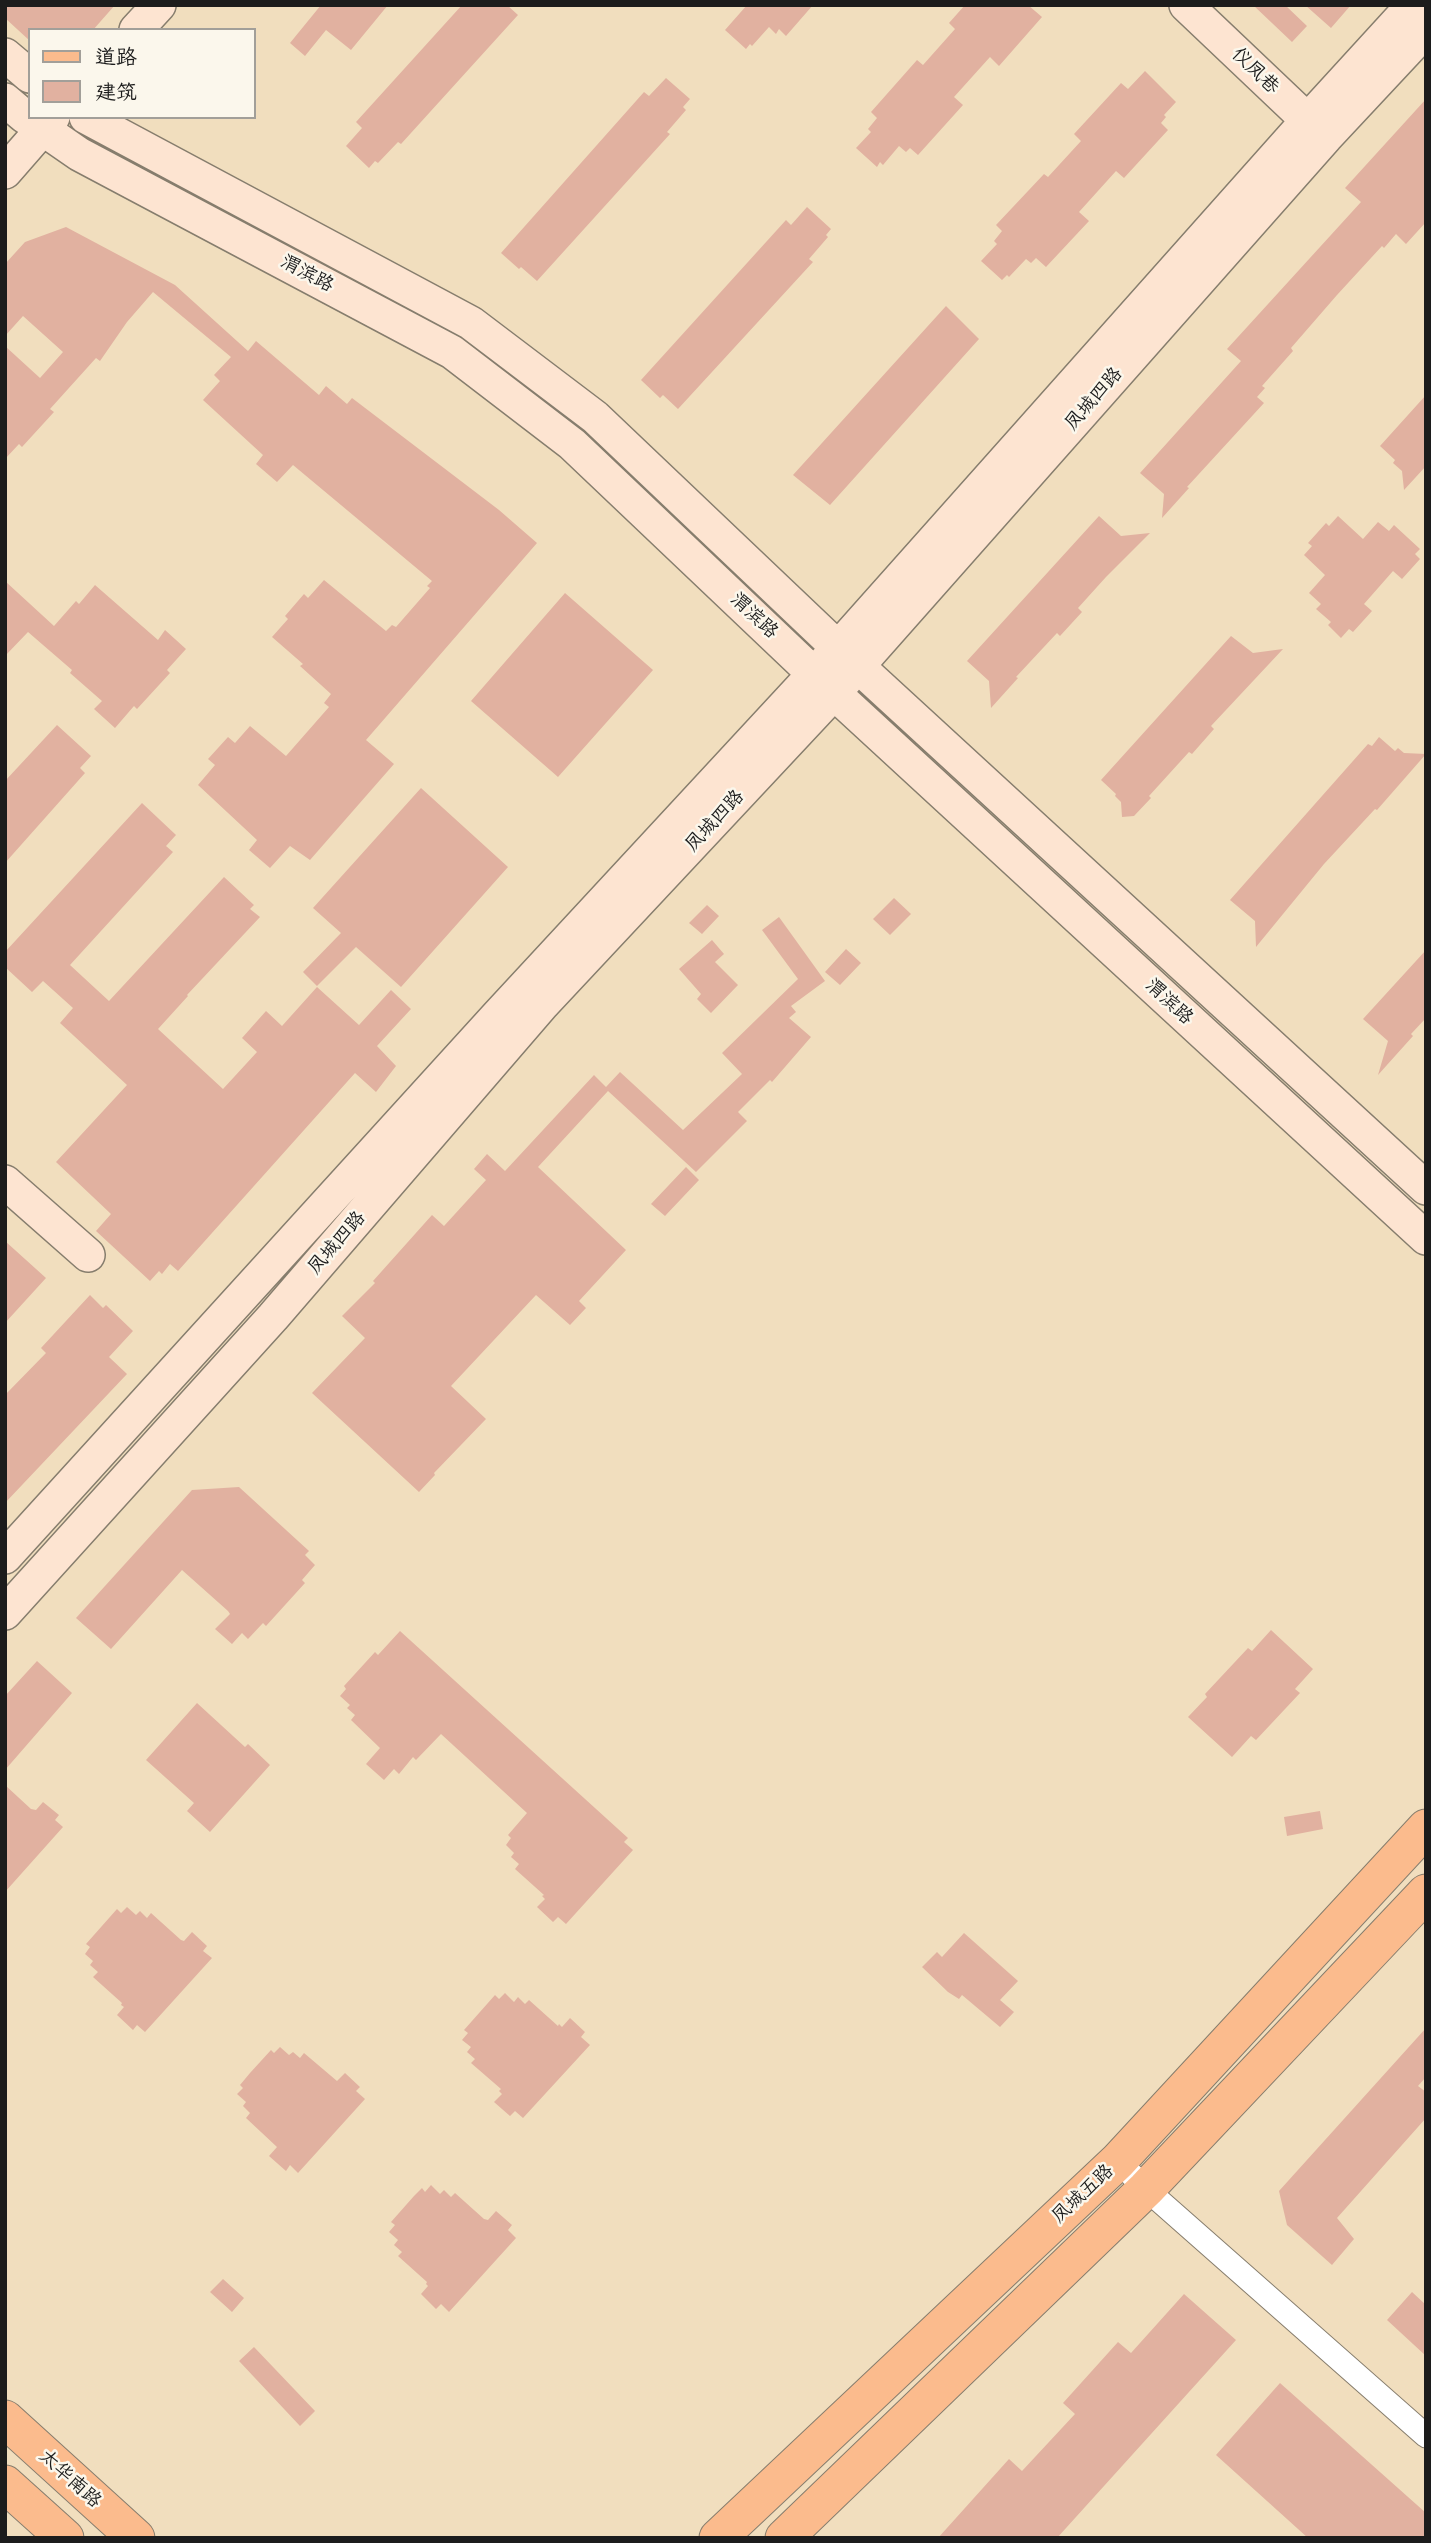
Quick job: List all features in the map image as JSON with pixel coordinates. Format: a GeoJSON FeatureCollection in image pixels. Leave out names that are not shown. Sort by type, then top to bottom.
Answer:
{"type":"FeatureCollection","features":[{"type":"Feature","properties":{"kind":"main road","name":"凤城五路"},"geometry":{"type":"LineString","coordinates":[[719,2538],[1118,2161],[1426,1828]]}},
{"type":"Feature","properties":{"kind":"main road","name":"凤城五路"},"geometry":{"type":"LineString","coordinates":[[784,2538],[1146,2189],[1426,1893]]}},
{"type":"Feature","properties":{"kind":"main road","name":"太华南路"},"geometry":{"type":"LineString","coordinates":[[5,2420],[136,2538]]}},
{"type":"Feature","properties":{"kind":"main road"},"geometry":{"type":"LineString","coordinates":[[5,2484],[65,2538]]}},
{"type":"Feature","properties":{"kind":"street"},"geometry":{"type":"LineString","coordinates":[[138,28],[159,5]]}},
{"type":"Feature","properties":{"kind":"street","name":"仪凤巷"},"geometry":{"type":"LineString","coordinates":[[1186,5],[1317,129]]}},
{"type":"Feature","properties":{"kind":"street","name":"凤城四路"},"geometry":{"type":"LineString","coordinates":[[5,1613],[273,1317],[542,1005],[1317,129],[1413,5]]}},
{"type":"Feature","properties":{"kind":"street","name":"凤城四路"},"geometry":{"type":"LineString","coordinates":[[1317,129],[1426,30]]}},
{"type":"Feature","properties":{"kind":"street"},"geometry":{"type":"LineString","coordinates":[[5,55],[28,74]]}},
{"type":"Feature","properties":{"kind":"street","name":"渭滨路"},"geometry":{"type":"LineString","coordinates":[[5,100],[28,112]]}},
{"type":"Feature","properties":{"kind":"street","name":"渭滨路"},"geometry":{"type":"LineString","coordinates":[[90,119],[471,323],[595,417],[848,657],[1426,1188]]}},
{"type":"Feature","properties":{"kind":"street"},"geometry":{"type":"LineString","coordinates":[[5,172],[48,123]]}},
{"type":"Feature","properties":{"kind":"street","name":"渭滨路"},"geometry":{"type":"LineString","coordinates":[[48,123],[79,154],[452,352],[572,444],[825,683],[1426,1238]]}},
{"type":"Feature","properties":{"kind":"street","name":"凤城四路"},"geometry":{"type":"LineString","coordinates":[[5,1557],[507,1005],[825,683]]}},
{"type":"Feature","properties":{"kind":"street"},"geometry":{"type":"LineString","coordinates":[[7,1187],[88,1255]]}},
{"type":"Feature","properties":{"kind":"street"},"geometry":{"type":"LineString","coordinates":[[1118,2161],[1146,2189],[1426,2436]]}},
{"type":"Feature","properties":{"kind":"building"},"geometry":{"type":"Polygon","coordinates":[[[5,5],[115,5],[95,28],[28,28],[28,39],[5,18],[5,5]]]}},
{"type":"Feature","properties":{"kind":"building"},"geometry":{"type":"Polygon","coordinates":[[[321,5],[388,5],[351,50],[326,30],[305,56],[290,43],[321,5]]]}},
{"type":"Feature","properties":{"kind":"building"},"geometry":{"type":"Polygon","coordinates":[[[462,5],[507,5],[518,15],[401,144],[398,142],[378,163],[375,161],[369,168],[346,146],[362,128],[356,122],[462,5]]]}},
{"type":"Feature","properties":{"kind":"building"},"geometry":{"type":"Polygon","coordinates":[[[747,5],[813,5],[786,36],[779,29],[776,34],[769,27],[746,49],[725,30],[747,5]]]}},
{"type":"Feature","properties":{"kind":"building"},"geometry":{"type":"Polygon","coordinates":[[[965,5],[1028,5],[1042,17],[999,66],[990,57],[954,97],[963,105],[918,155],[910,148],[906,152],[899,146],[883,165],[880,162],[877,167],[856,148],[871,132],[868,129],[877,118],[871,112],[917,60],[923,65],[955,29],[949,23],[965,5]]]}},
{"type":"Feature","properties":{"kind":"building"},"geometry":{"type":"Polygon","coordinates":[[[1253,5],[1285,5],[1307,26],[1292,42],[1253,5]]]}},
{"type":"Feature","properties":{"kind":"building"},"geometry":{"type":"Polygon","coordinates":[[[1305,5],[1351,5],[1331,28],[1305,5]]]}},
{"type":"Feature","properties":{"kind":"building"},"geometry":{"type":"Polygon","coordinates":[[[1145,71],[1176,102],[1164,115],[1166,117],[1161,123],[1168,130],[1124,178],[1116,171],[1079,212],[1089,221],[1046,267],[1036,258],[1031,263],[1026,259],[1009,277],[1007,275],[1002,280],[981,261],[997,244],[994,241],[1002,231],[996,225],[1044,174],[1048,177],[1081,141],[1074,134],[1121,83],[1128,89],[1145,71]]]}},
{"type":"Feature","properties":{"kind":"building"},"geometry":{"type":"Polygon","coordinates":[[[666,78],[690,99],[683,107],[686,110],[667,132],[670,134],[537,281],[521,267],[519,269],[501,253],[644,92],[649,96],[666,78]]]}},
{"type":"Feature","properties":{"kind":"building"},"geometry":{"type":"Polygon","coordinates":[[[1426,99],[1426,222],[1406,244],[1396,234],[1337,295],[1262,386],[1265,388],[1257,397],[1264,403],[1162,518],[1164,494],[1140,473],[1241,361],[1227,349],[1361,202],[1345,188],[1426,99]]]}},
{"type":"Feature","properties":{"kind":"building"},"geometry":{"type":"Polygon","coordinates":[[[807,207],[831,229],[826,235],[828,237],[809,259],[813,262],[678,409],[663,395],[660,398],[641,380],[786,220],[791,225],[807,207]]]}},
{"type":"Feature","properties":{"kind":"building"},"geometry":{"type":"Polygon","coordinates":[[[66,227],[175,285],[248,351],[256,341],[319,395],[326,386],[347,404],[352,398],[499,510],[537,543],[366,740],[394,764],[310,860],[290,846],[270,868],[249,850],[257,840],[198,785],[215,765],[208,759],[228,737],[235,743],[250,726],[286,756],[329,707],[324,703],[331,694],[300,666],[303,664],[272,637],[288,619],[285,616],[304,594],[308,598],[324,580],[386,631],[392,625],[396,627],[430,588],[427,586],[432,581],[293,465],[277,482],[256,464],[263,455],[203,400],[220,381],[214,375],[231,357],[153,292],[127,322],[100,361],[96,358],[50,409],[54,412],[22,447],[19,444],[5,459],[5,346],[40,378],[63,352],[23,316],[5,336],[5,264],[25,242],[66,227]]]}},
{"type":"Feature","properties":{"kind":"building"},"geometry":{"type":"Polygon","coordinates":[[[946,306],[979,339],[830,505],[793,475],[946,306]]]}},
{"type":"Feature","properties":{"kind":"building"},"geometry":{"type":"Polygon","coordinates":[[[1426,395],[1426,466],[1404,490],[1402,471],[1380,446],[1426,395]]]}},
{"type":"Feature","properties":{"kind":"building"},"geometry":{"type":"Polygon","coordinates":[[[1099,516],[1121,536],[1150,533],[1106,577],[1078,608],[1082,612],[1060,636],[1057,633],[991,708],[989,681],[967,661],[1099,516]]]}},
{"type":"Feature","properties":{"kind":"building"},"geometry":{"type":"Polygon","coordinates":[[[1338,516],[1363,539],[1378,522],[1389,531],[1394,525],[1420,549],[1415,554],[1420,559],[1402,579],[1393,571],[1364,604],[1372,611],[1353,632],[1349,629],[1341,638],[1328,625],[1331,622],[1316,609],[1321,604],[1309,593],[1325,575],[1304,555],[1312,546],[1308,543],[1326,523],[1329,526],[1338,516]]]}},
{"type":"Feature","properties":{"kind":"building"},"geometry":{"type":"Polygon","coordinates":[[[5,581],[54,626],[76,601],[79,604],[95,585],[158,640],[165,630],[186,649],[167,670],[170,673],[137,709],[134,706],[115,728],[94,709],[102,701],[70,673],[72,670],[28,632],[5,656],[5,581]]]}},
{"type":"Feature","properties":{"kind":"building"},"geometry":{"type":"Polygon","coordinates":[[[565,593],[653,670],[558,777],[471,701],[565,593]]]}},
{"type":"Feature","properties":{"kind":"building"},"geometry":{"type":"Polygon","coordinates":[[[1231,636],[1253,653],[1283,649],[1211,726],[1214,729],[1192,754],[1189,752],[1134,816],[1122,817],[1121,802],[1101,780],[1231,636]]]}},
{"type":"Feature","properties":{"kind":"building"},"geometry":{"type":"Polygon","coordinates":[[[57,725],[91,756],[80,768],[85,773],[5,863],[5,781],[57,725]]]}},
{"type":"Feature","properties":{"kind":"building"},"geometry":{"type":"Polygon","coordinates":[[[1379,737],[1395,751],[1398,748],[1404,753],[1426,754],[1377,810],[1375,809],[1324,864],[1256,947],[1255,921],[1230,900],[1368,744],[1372,746],[1379,737]]]}},
{"type":"Feature","properties":{"kind":"building"},"geometry":{"type":"Polygon","coordinates":[[[421,788],[508,867],[401,987],[356,947],[317,986],[303,972],[341,933],[313,908],[421,788]]]}},
{"type":"Feature","properties":{"kind":"building"},"geometry":{"type":"Polygon","coordinates":[[[142,803],[176,835],[166,846],[173,852],[70,965],[109,1001],[224,877],[254,905],[250,909],[260,917],[158,1029],[223,1089],[257,1052],[242,1038],[266,1011],[282,1026],[317,987],[359,1025],[391,990],[411,1009],[377,1046],[396,1066],[376,1092],[355,1073],[178,1271],[170,1264],[162,1274],[159,1271],[150,1281],[96,1231],[111,1214],[56,1162],[127,1085],[60,1023],[73,1008],[43,981],[32,992],[5,967],[5,952],[142,803]]]}},
{"type":"Feature","properties":{"kind":"building"},"geometry":{"type":"Polygon","coordinates":[[[894,898],[911,914],[890,935],[873,919],[894,898]]]}},
{"type":"Feature","properties":{"kind":"building"},"geometry":{"type":"Polygon","coordinates":[[[707,905],[719,916],[702,934],[689,923],[707,905]]]}},
{"type":"Feature","properties":{"kind":"building"},"geometry":{"type":"Polygon","coordinates":[[[779,917],[825,981],[791,1006],[796,1012],[789,1018],[811,1037],[772,1082],[770,1080],[738,1112],[747,1121],[696,1172],[608,1091],[538,1167],[626,1250],[579,1301],[586,1308],[570,1325],[536,1295],[451,1386],[486,1419],[419,1492],[312,1393],[365,1338],[342,1316],[375,1283],[373,1281],[432,1215],[444,1226],[486,1180],[474,1169],[487,1154],[505,1171],[594,1075],[606,1087],[620,1072],[683,1130],[742,1074],[722,1053],[798,979],[762,930],[779,917]]]}},
{"type":"Feature","properties":{"kind":"building"},"geometry":{"type":"Polygon","coordinates":[[[712,940],[724,954],[715,962],[738,985],[711,1013],[697,999],[701,994],[679,969],[712,940]]]}},
{"type":"Feature","properties":{"kind":"building"},"geometry":{"type":"Polygon","coordinates":[[[846,949],[861,963],[840,985],[825,972],[846,949]]]}},
{"type":"Feature","properties":{"kind":"building"},"geometry":{"type":"Polygon","coordinates":[[[1426,950],[1426,1018],[1378,1075],[1388,1041],[1363,1019],[1426,950]]]}},
{"type":"Feature","properties":{"kind":"building"},"geometry":{"type":"Polygon","coordinates":[[[686,1167],[699,1180],[665,1216],[651,1204],[686,1167]]]}},
{"type":"Feature","properties":{"kind":"building"},"geometry":{"type":"Polygon","coordinates":[[[5,1241],[46,1278],[5,1323],[5,1241]]]}},
{"type":"Feature","properties":{"kind":"building"},"geometry":{"type":"Polygon","coordinates":[[[90,1295],[103,1308],[106,1305],[133,1331],[109,1357],[127,1374],[5,1503],[5,1395],[46,1353],[41,1348],[90,1295]]]}},
{"type":"Feature","properties":{"kind":"building"},"geometry":{"type":"Polygon","coordinates":[[[239,1487],[309,1551],[305,1555],[315,1565],[302,1580],[305,1583],[266,1626],[263,1623],[248,1639],[242,1633],[232,1644],[215,1629],[230,1614],[228,1611],[182,1570],[111,1649],[76,1618],[192,1490],[239,1487]]]}},
{"type":"Feature","properties":{"kind":"building"},"geometry":{"type":"Polygon","coordinates":[[[1271,1630],[1313,1669],[1295,1689],[1300,1693],[1256,1740],[1251,1736],[1232,1757],[1188,1717],[1207,1697],[1205,1694],[1248,1648],[1252,1651],[1271,1630]]]}},
{"type":"Feature","properties":{"kind":"building"},"geometry":{"type":"Polygon","coordinates":[[[400,1631],[628,1838],[624,1842],[633,1850],[566,1924],[558,1917],[553,1922],[537,1907],[545,1899],[542,1896],[544,1895],[515,1869],[519,1864],[511,1857],[514,1853],[506,1845],[511,1838],[508,1835],[527,1813],[441,1734],[416,1760],[413,1757],[399,1774],[394,1769],[384,1780],[366,1764],[380,1748],[351,1720],[355,1715],[347,1708],[350,1705],[340,1696],[346,1689],[344,1686],[375,1652],[378,1655],[400,1631]]]}},
{"type":"Feature","properties":{"kind":"building"},"geometry":{"type":"Polygon","coordinates":[[[37,1661],[72,1693],[5,1770],[5,1696],[37,1661]]]}},
{"type":"Feature","properties":{"kind":"building"},"geometry":{"type":"Polygon","coordinates":[[[197,1703],[245,1747],[248,1744],[270,1765],[210,1832],[187,1811],[194,1803],[146,1760],[197,1703]]]}},
{"type":"Feature","properties":{"kind":"building"},"geometry":{"type":"Polygon","coordinates":[[[5,1785],[31,1809],[36,1810],[43,1802],[59,1815],[55,1820],[63,1827],[5,1892],[5,1785]]]}},
{"type":"Feature","properties":{"kind":"building"},"geometry":{"type":"Polygon","coordinates":[[[1320,1811],[1323,1829],[1287,1836],[1284,1817],[1320,1811]]]}},
{"type":"Feature","properties":{"kind":"building"},"geometry":{"type":"Polygon","coordinates":[[[127,1907],[136,1915],[140,1911],[147,1918],[151,1913],[181,1940],[184,1941],[192,1932],[207,1946],[203,1951],[212,1958],[145,2032],[137,2025],[133,2030],[117,2015],[124,2007],[122,2003],[93,1977],[98,1972],[90,1965],[93,1961],[85,1954],[90,1947],[86,1944],[117,1909],[121,1913],[127,1907]]]}},
{"type":"Feature","properties":{"kind":"building"},"geometry":{"type":"Polygon","coordinates":[[[964,1933],[1018,1981],[1000,2000],[1014,2012],[1000,2027],[962,1995],[959,1999],[948,1992],[922,1967],[937,1952],[942,1957],[964,1933]]]}},
{"type":"Feature","properties":{"kind":"building"},"geometry":{"type":"Polygon","coordinates":[[[505,1993],[514,2002],[518,1997],[525,2004],[529,2000],[558,2026],[559,2024],[562,2027],[570,2018],[585,2032],[581,2037],[590,2045],[523,2118],[515,2111],[510,2116],[494,2102],[502,2094],[499,2091],[501,2089],[471,2063],[475,2059],[467,2052],[471,2047],[462,2040],[468,2033],[464,2030],[495,1995],[499,1999],[505,1993]]]}},
{"type":"Feature","properties":{"kind":"building"},"geometry":{"type":"Polygon","coordinates":[[[1426,2028],[1426,2077],[1418,2086],[1426,2092],[1426,2118],[1337,2218],[1354,2239],[1332,2265],[1287,2225],[1279,2191],[1426,2028]]]}},
{"type":"Feature","properties":{"kind":"building"},"geometry":{"type":"Polygon","coordinates":[[[280,2047],[289,2055],[293,2052],[300,2058],[304,2053],[337,2081],[345,2073],[360,2087],[356,2091],[365,2099],[298,2173],[290,2165],[286,2171],[269,2156],[277,2147],[246,2118],[250,2113],[243,2106],[246,2102],[237,2094],[243,2088],[240,2085],[271,2050],[274,2053],[280,2047]]]}},
{"type":"Feature","properties":{"kind":"building"},"geometry":{"type":"Polygon","coordinates":[[[431,2185],[440,2194],[444,2190],[451,2197],[455,2193],[484,2219],[488,2220],[496,2211],[512,2225],[508,2230],[516,2238],[449,2312],[441,2304],[436,2309],[421,2294],[428,2286],[427,2282],[398,2256],[402,2252],[394,2245],[398,2240],[389,2232],[395,2225],[391,2222],[414,2196],[422,2188],[425,2192],[431,2185]]]}},
{"type":"Feature","properties":{"kind":"building"},"geometry":{"type":"Polygon","coordinates":[[[223,2279],[244,2298],[232,2312],[210,2292],[223,2279]]]}},
{"type":"Feature","properties":{"kind":"building"},"geometry":{"type":"Polygon","coordinates":[[[1412,2292],[1426,2305],[1426,2356],[1387,2320],[1412,2292]]]}},
{"type":"Feature","properties":{"kind":"building"},"geometry":{"type":"Polygon","coordinates":[[[1184,2294],[1236,2340],[1057,2538],[938,2538],[1009,2459],[1022,2471],[1075,2414],[1063,2403],[1118,2342],[1131,2353],[1184,2294]]]}},
{"type":"Feature","properties":{"kind":"building"},"geometry":{"type":"Polygon","coordinates":[[[254,2347],[315,2411],[300,2426],[239,2361],[254,2347]]]}},
{"type":"Feature","properties":{"kind":"building"},"geometry":{"type":"Polygon","coordinates":[[[1280,2383],[1426,2513],[1426,2538],[1308,2538],[1216,2455],[1280,2383]]]}}]}
